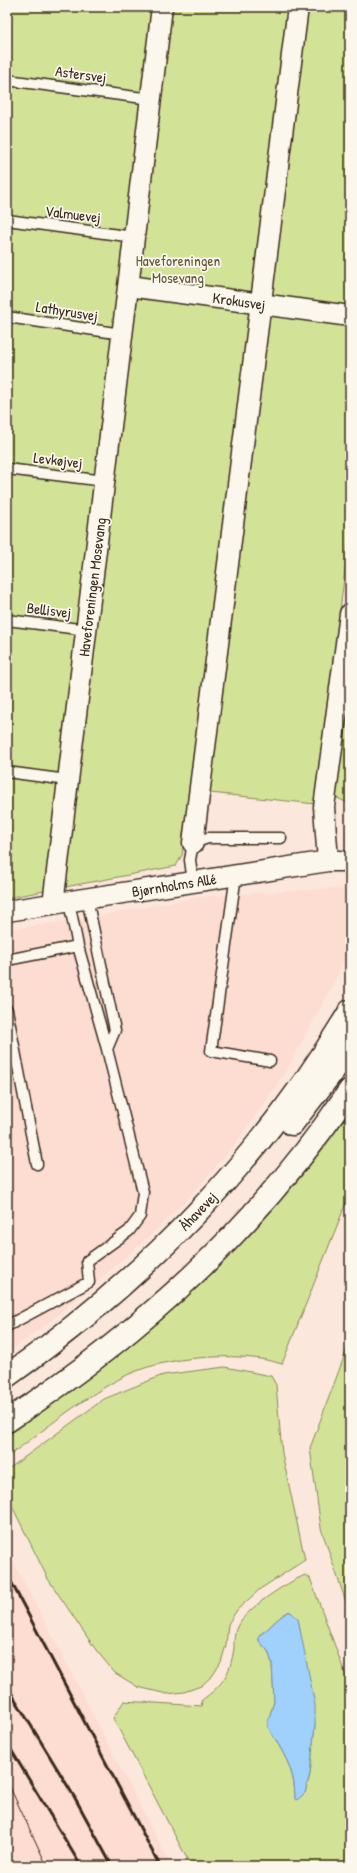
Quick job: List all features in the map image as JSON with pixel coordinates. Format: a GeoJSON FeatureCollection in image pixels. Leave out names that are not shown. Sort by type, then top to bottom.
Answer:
{"type":"FeatureCollection","features":[{"type":"Feature","properties":{"kind":"main road","name":"Åhavevej"},"geometry":{"type":"LineString","coordinates":[[7,1376],[59,1338],[156,1253],[212,1196],[244,1161],[305,1082],[350,1012]]}},
{"type":"Feature","properties":{"kind":"main road"},"geometry":{"type":"LineString","coordinates":[[156,1253],[250,1168],[280,1137],[350,1049]]}},
{"type":"Feature","properties":{"kind":"main road"},"geometry":{"type":"LineString","coordinates":[[7,1421],[81,1369],[133,1329],[184,1285],[230,1239],[274,1191],[307,1150],[350,1090]]}},
{"type":"Feature","properties":{"kind":"street","name":"Haveforeningen Mosevang"},"geometry":{"type":"LineString","coordinates":[[70,901],[68,780],[162,7]]}},
{"type":"Feature","properties":{"kind":"street"},"geometry":{"type":"LineString","coordinates":[[193,843],[298,7]]}},
{"type":"Feature","properties":{"kind":"street","name":"Krokusvej"},"geometry":{"type":"LineString","coordinates":[[128,286],[350,316]]}},
{"type":"Feature","properties":{"kind":"street","name":"Bjørnholms Allé"},"geometry":{"type":"LineString","coordinates":[[7,911],[335,861],[324,807],[350,614]]}},
{"type":"Feature","properties":{"kind":"lane","name":"Astersvej"},"geometry":{"type":"LineString","coordinates":[[7,80],[151,99]]}},
{"type":"Feature","properties":{"kind":"lane","name":"Valmuevej"},"geometry":{"type":"LineString","coordinates":[[7,220],[134,237]]}},
{"type":"Feature","properties":{"kind":"lane","name":"Lathyrusvej"},"geometry":{"type":"LineString","coordinates":[[7,317],[122,334]]}},
{"type":"Feature","properties":{"kind":"lane","name":"Levkøjvej"},"geometry":{"type":"LineString","coordinates":[[7,469],[105,481]]}},
{"type":"Feature","properties":{"kind":"lane","name":"Bellisvej"},"geometry":{"type":"LineString","coordinates":[[7,620],[87,630]]}},
{"type":"Feature","properties":{"kind":"lane"},"geometry":{"type":"LineString","coordinates":[[7,772],[68,780]]}},
{"type":"Feature","properties":{"kind":"lane"},"geometry":{"type":"LineString","coordinates":[[193,882],[190,860],[193,843],[208,838],[281,838]]}},
{"type":"Feature","properties":{"kind":"lane"},"geometry":{"type":"LineString","coordinates":[[236,875],[211,1051],[270,1061]]}},
{"type":"Feature","properties":{"kind":"lane"},"geometry":{"type":"LineString","coordinates":[[7,1326],[89,1282],[87,1261],[129,1231],[140,1216],[143,1192],[78,946],[70,901]]}},
{"type":"Feature","properties":{"kind":"lane"},"geometry":{"type":"LineString","coordinates":[[70,901],[115,1030],[106,1049]]}},
{"type":"Feature","properties":{"kind":"lane"},"geometry":{"type":"LineString","coordinates":[[7,960],[78,946]]}},
{"type":"Feature","properties":{"kind":"lane"},"geometry":{"type":"LineString","coordinates":[[7,1010],[37,1164]]}},
{"type":"Feature","properties":{"kind":"shaded area"},"geometry":{"type":"Polygon","coordinates":[[[350,887],[350,947],[332,986],[288,1068],[230,1150],[190,1196],[144,1241],[48,1323],[7,1353],[7,930],[99,916],[198,897],[350,887]]]}},
{"type":"Feature","properties":{"kind":"shaded area"},"geometry":{"type":"Polygon","coordinates":[[[7,1550],[59,1649],[171,1866],[7,1866],[7,1550]]]}},
{"type":"Feature","properties":{"kind":"green space","name":"Haveforeningen Mosevang"},"geometry":{"type":"Polygon","coordinates":[[[7,7],[350,7],[350,530],[316,804],[191,791],[182,855],[176,866],[7,898],[7,7]]]}},
{"type":"Feature","properties":{"kind":"green space"},"geometry":{"type":"Polygon","coordinates":[[[350,685],[350,804],[335,797],[350,685]]]}},
{"type":"Feature","properties":{"kind":"green space"},"geometry":{"type":"Polygon","coordinates":[[[350,1112],[350,1193],[282,1364],[257,1358],[222,1357],[180,1360],[147,1367],[111,1383],[66,1413],[7,1457],[7,1436],[105,1366],[151,1329],[236,1250],[276,1207],[314,1161],[350,1112]]]}},
{"type":"Feature","properties":{"kind":"green space"},"geometry":{"type":"Polygon","coordinates":[[[350,1341],[350,1614],[321,1528],[310,1448],[350,1341]]]}},
{"type":"Feature","properties":{"kind":"green space"},"geometry":{"type":"Polygon","coordinates":[[[225,1367],[271,1376],[276,1385],[282,1453],[305,1560],[260,1589],[237,1610],[228,1624],[226,1645],[221,1662],[213,1675],[201,1686],[184,1692],[167,1694],[138,1687],[115,1673],[96,1650],[48,1579],[7,1496],[7,1470],[104,1399],[163,1375],[225,1367]]]}},
{"type":"Feature","properties":{"kind":"green space"},"geometry":{"type":"Polygon","coordinates":[[[305,1575],[310,1578],[350,1687],[350,1866],[191,1866],[113,1718],[124,1701],[202,1706],[201,1701],[220,1685],[227,1673],[234,1648],[235,1632],[241,1620],[248,1612],[267,1597],[305,1575]],[[291,1612],[284,1614],[259,1635],[259,1641],[268,1651],[272,1663],[274,1702],[268,1721],[268,1727],[283,1753],[290,1769],[293,1778],[295,1799],[305,1793],[310,1774],[315,1725],[298,1619],[291,1612]]]}},
{"type":"Feature","properties":{"kind":"water"},"geometry":{"type":"Polygon","coordinates":[[[288,1612],[291,1612],[298,1619],[315,1705],[315,1725],[310,1774],[305,1793],[297,1800],[295,1799],[293,1778],[287,1761],[268,1727],[268,1721],[274,1702],[272,1663],[268,1651],[259,1641],[259,1635],[288,1612]]]}},
{"type":"Feature","properties":{"kind":"tram line"},"geometry":{"type":"LineString","coordinates":[[7,1781],[47,1866]]}},
{"type":"Feature","properties":{"kind":"railway"},"geometry":{"type":"LineString","coordinates":[[7,1574],[160,1866]]}},
{"type":"Feature","properties":{"kind":"railway"},"geometry":{"type":"LineString","coordinates":[[7,1686],[75,1798],[112,1866]]}},
{"type":"Feature","properties":{"kind":"railway"},"geometry":{"type":"LineString","coordinates":[[7,1743],[81,1866]]}}]}
